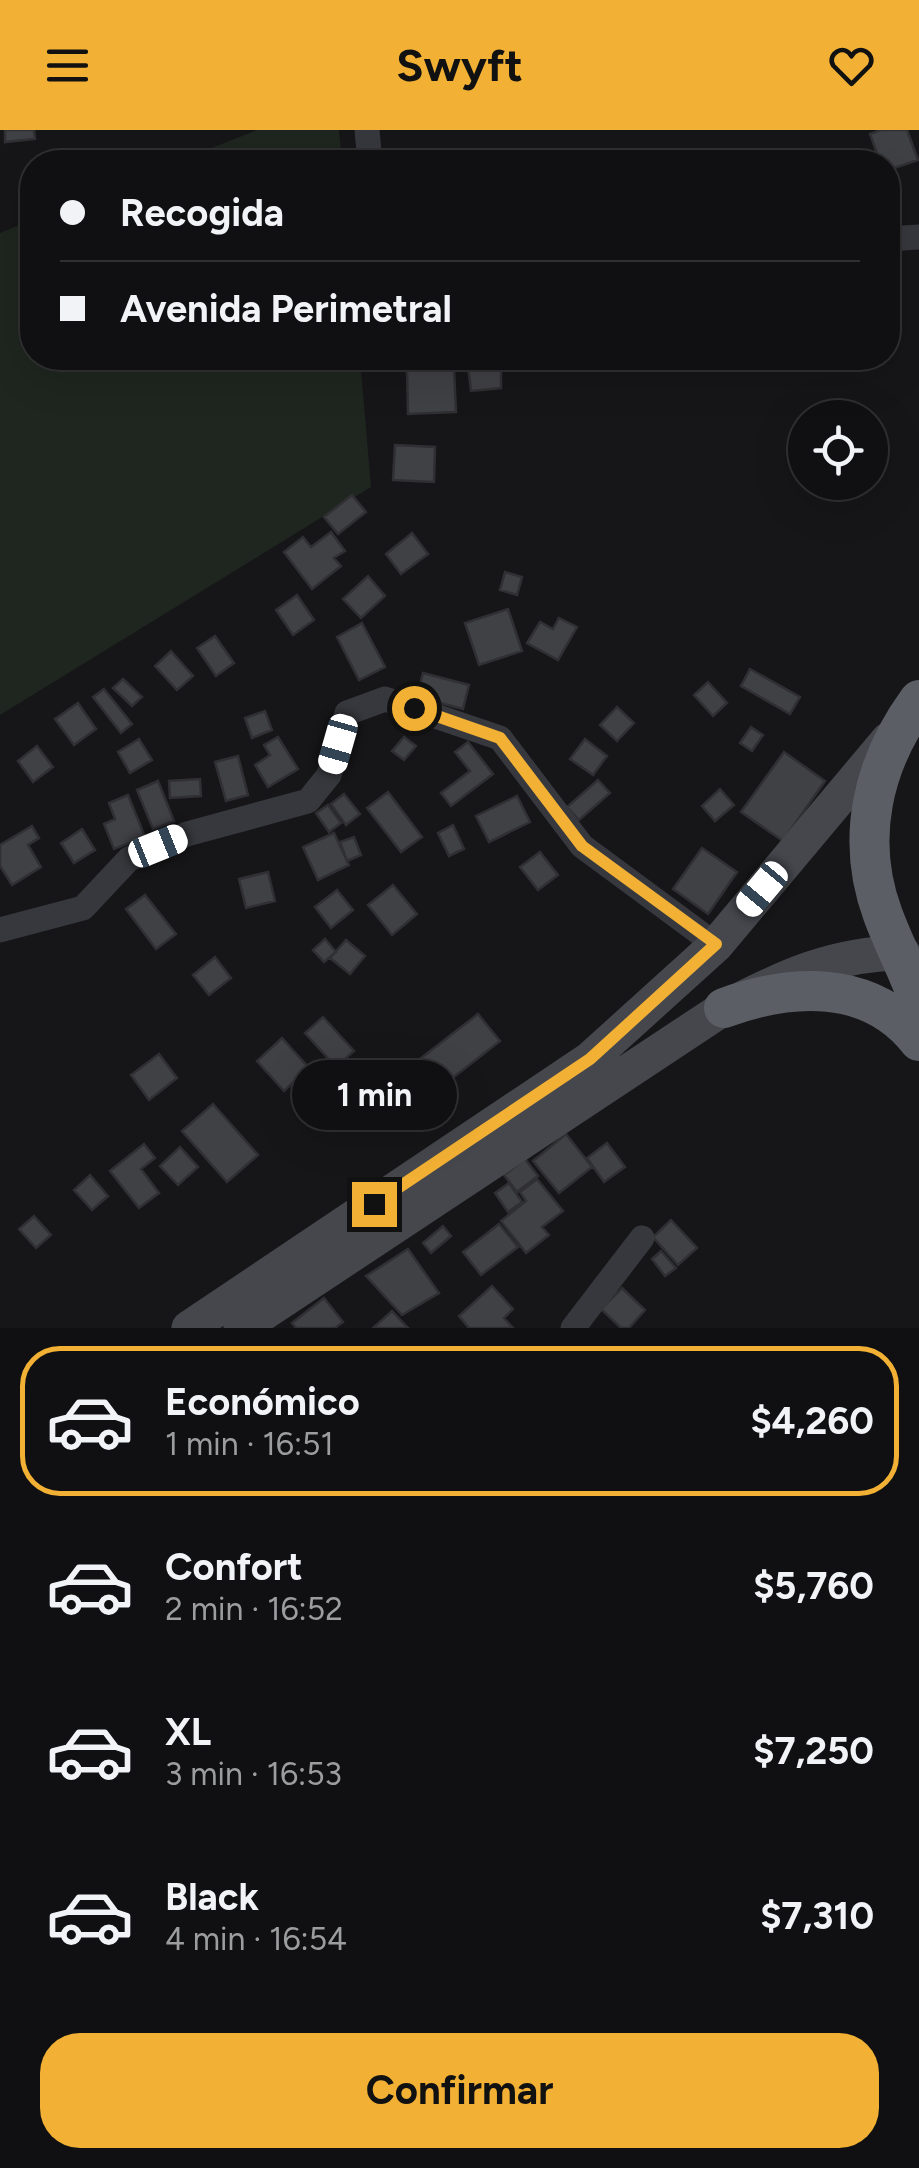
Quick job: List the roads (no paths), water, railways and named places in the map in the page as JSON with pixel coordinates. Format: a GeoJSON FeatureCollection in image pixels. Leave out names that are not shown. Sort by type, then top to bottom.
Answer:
{"type":"FeatureCollection","features":[{"type":"Feature","properties":{"kind":"highway"},"geometry":{"type":"LineString","coordinates":[[911,712],[876,785],[869,838],[884,917],[911,953],[919,1002]]}},
{"type":"Feature","properties":{"kind":"highway"},"geometry":{"type":"LineString","coordinates":[[724,1008],[771,991],[821,989],[869,1003],[919,1042]]}},
{"type":"Feature","properties":{"kind":"main road"},"geometry":{"type":"LineString","coordinates":[[189,1328],[590,1059],[716,944],[911,712]]}},
{"type":"Feature","properties":{"kind":"main road"},"geometry":{"type":"LineString","coordinates":[[241,1328],[724,1008],[787,974],[826,961],[868,953],[911,953]]}},
{"type":"Feature","properties":{"kind":"street"},"geometry":{"type":"LineString","coordinates":[[0,930],[83,908],[129,858],[187,834],[308,801],[329,775],[348,713],[384,699],[500,738],[582,846],[716,944]]}},
{"type":"Feature","properties":{"kind":"street"},"geometry":{"type":"LineString","coordinates":[[573,1328],[642,1238]]}}]}
